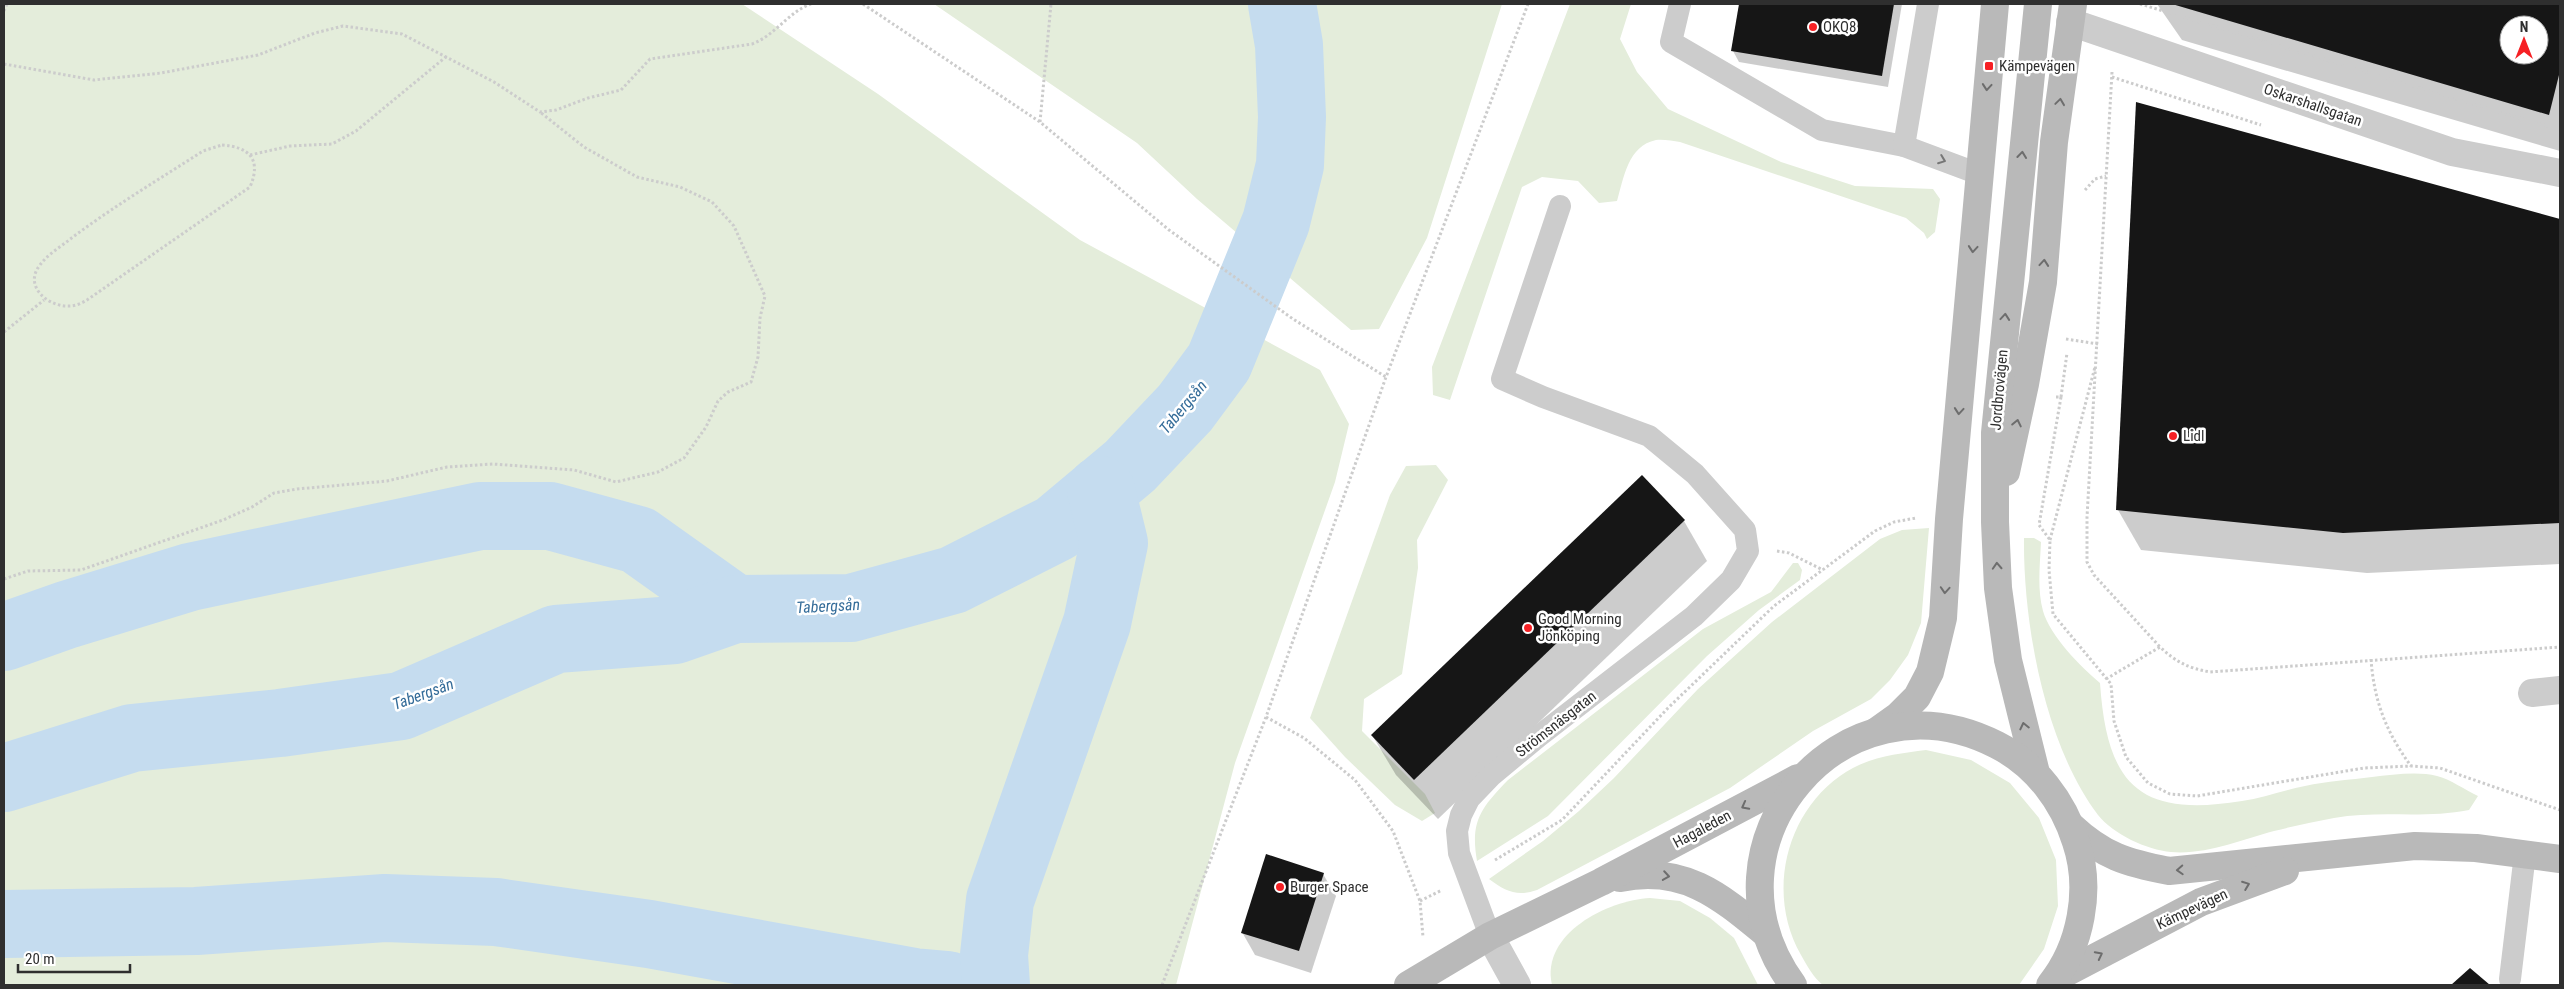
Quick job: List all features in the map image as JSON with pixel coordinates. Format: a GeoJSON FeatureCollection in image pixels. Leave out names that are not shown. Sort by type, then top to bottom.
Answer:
{"type":"FeatureCollection","features":[{"type":"Feature","properties":{"kind":"main road"},"geometry":{"type":"LineString","coordinates":[[1877,732],[1898,716],[1917,697],[1930,672],[1943,618],[1949,519],[1995,4]]}},
{"type":"Feature","properties":{"kind":"main road","name":"Jordbrovägen"},"geometry":{"type":"LineString","coordinates":[[2036,773],[2008,660],[1998,588],[1995,522],[1995,433],[2038,4]]}},
{"type":"Feature","properties":{"kind":"main road"},"geometry":{"type":"LineString","coordinates":[[1995,522],[2025,384],[2043,282],[2054,142],[2071,13]]}},
{"type":"Feature","properties":{"kind":"main road"},"geometry":{"type":"LineString","coordinates":[[1787,980],[1766,933],[1759,900],[1760,866],[1768,833],[1783,802],[1804,775],[1838,748],[1877,732],[1911,726],[1945,727],[1970,734],[2010,751],[2036,773],[2056,798],[2071,826],[2079,851],[2083,877],[2083,903],[2078,930],[2069,954],[2053,981]]}},
{"type":"Feature","properties":{"kind":"main road","name":"Hagaleden"},"geometry":{"type":"LineString","coordinates":[[1408,985],[1490,936],[1601,882],[1804,775]]}},
{"type":"Feature","properties":{"kind":"main road","name":"Kämpevägen"},"geometry":{"type":"LineString","coordinates":[[2071,826],[2089,843],[2110,856],[2130,863],[2169,871],[2415,846],[2476,848],[2560,859]]}},
{"type":"Feature","properties":{"kind":"main road","name":"Kämpevägen"},"geometry":{"type":"LineString","coordinates":[[2053,981],[2201,902],[2333,853]]}},
{"type":"Feature","properties":{"kind":"main road","name":"Hagaleden"},"geometry":{"type":"LineString","coordinates":[[1601,882],[1657,874],[1676,878],[1723,898],[1766,933]]}},
{"type":"Feature","properties":{"kind":"street","name":"Oskarshallsgatan"},"geometry":{"type":"LineString","coordinates":[[2071,13],[2114,38],[2452,152],[2560,173]]}},
{"type":"Feature","properties":{"kind":"street"},"geometry":{"type":"LineString","coordinates":[[2532,693],[2560,690]]}},
{"type":"Feature","properties":{"kind":"street"},"geometry":{"type":"LineString","coordinates":[[1490,936],[1517,985]]}},
{"type":"Feature","properties":{"kind":"lane"},"geometry":{"type":"LineString","coordinates":[[1680,4],[1671,42],[1822,130],[1904,146],[1980,174]]}},
{"type":"Feature","properties":{"kind":"lane"},"geometry":{"type":"LineString","coordinates":[[1904,146],[1928,4]]}},
{"type":"Feature","properties":{"kind":"lane"},"geometry":{"type":"LineString","coordinates":[[1560,206],[1502,378],[1542,397],[1649,436],[1695,474],[1745,530],[1748,551]]}},
{"type":"Feature","properties":{"kind":"lane","name":"Strömsnäsgatan"},"geometry":{"type":"LineString","coordinates":[[1490,936],[1466,878],[1459,853],[1457,831],[1461,815],[1469,799],[1492,775],[1539,736],[1694,616],[1731,580],[1748,551]]}},
{"type":"Feature","properties":{"kind":"lane"},"geometry":{"type":"LineString","coordinates":[[2510,979],[2525,854]]}},
{"type":"Feature","properties":{"kind":"path"},"geometry":{"type":"LineString","coordinates":[[4,12],[7,4]]}},
{"type":"Feature","properties":{"kind":"path"},"geometry":{"type":"LineString","coordinates":[[540,112],[556,110],[588,98],[621,90],[650,59],[752,44],[763,40],[798,8],[811,4]]}},
{"type":"Feature","properties":{"kind":"path"},"geometry":{"type":"LineString","coordinates":[[863,4],[1040,122],[1169,230],[1294,318],[1386,377]]}},
{"type":"Feature","properties":{"kind":"path"},"geometry":{"type":"LineString","coordinates":[[1040,122],[1052,4]]}},
{"type":"Feature","properties":{"kind":"path"},"geometry":{"type":"LineString","coordinates":[[1162,985],[1266,717],[1386,377],[1528,4]]}},
{"type":"Feature","properties":{"kind":"path"},"geometry":{"type":"LineString","coordinates":[[2140,4],[2560,130]]}},
{"type":"Feature","properties":{"kind":"path"},"geometry":{"type":"LineString","coordinates":[[4,64],[94,80],[162,73],[258,55],[315,33],[343,26],[402,34],[447,56],[540,112],[584,147],[636,177],[680,187],[712,202],[734,226],[765,296],[760,318],[758,357],[751,382],[728,392],[718,401],[706,427],[684,458],[658,472],[616,482],[574,470],[493,464],[446,467],[387,481],[297,489],[274,494],[252,507],[222,520],[81,570],[28,571],[4,579]]}},
{"type":"Feature","properties":{"kind":"path"},"geometry":{"type":"LineString","coordinates":[[2114,38],[2087,517],[2087,562],[2094,575],[2176,662],[2190,668],[2210,672],[2560,647]]}},
{"type":"Feature","properties":{"kind":"path"},"geometry":{"type":"LineString","coordinates":[[250,155],[290,146],[332,144],[356,131],[447,56]]}},
{"type":"Feature","properties":{"kind":"path"},"geometry":{"type":"LineString","coordinates":[[222,145],[241,146],[250,155],[255,168],[250,187],[228,203],[170,240],[87,300],[68,307],[45,300],[37,290],[35,282],[38,266],[87,226],[202,151],[222,145]]}},
{"type":"Feature","properties":{"kind":"path"},"geometry":{"type":"LineString","coordinates":[[4,332],[45,300]]}},
{"type":"Feature","properties":{"kind":"path"},"geometry":{"type":"LineString","coordinates":[[2063,339],[2098,344]]}},
{"type":"Feature","properties":{"kind":"path"},"geometry":{"type":"LineString","coordinates":[[2097,360],[2050,540],[2049,570],[2053,614],[2111,684],[2114,722],[2126,757],[2148,783],[2170,794],[2197,796],[2364,768],[2411,766],[2440,768],[2560,810]]}},
{"type":"Feature","properties":{"kind":"path"},"geometry":{"type":"LineString","coordinates":[[2050,540],[2039,525],[2061,397],[2054,397]]}},
{"type":"Feature","properties":{"kind":"path"},"geometry":{"type":"LineString","coordinates":[[1420,901],[1466,878],[1562,820],[1668,708],[1774,606],[1875,531],[1894,522],[1919,517],[1949,519]]}},
{"type":"Feature","properties":{"kind":"path"},"geometry":{"type":"LineString","coordinates":[[1995,522],[2039,525]]}},
{"type":"Feature","properties":{"kind":"path"},"geometry":{"type":"LineString","coordinates":[[1748,551],[1768,549],[1789,553],[1823,570]]}},
{"type":"Feature","properties":{"kind":"path"},"geometry":{"type":"LineString","coordinates":[[2106,679],[2160,647]]}},
{"type":"Feature","properties":{"kind":"path"},"geometry":{"type":"LineString","coordinates":[[2371,659],[2373,688],[2385,725],[2411,766]]}},
{"type":"Feature","properties":{"kind":"path"},"geometry":{"type":"LineString","coordinates":[[1266,717],[1304,738],[1355,780],[1393,831],[1420,901],[1422,933],[1425,942]]}},
{"type":"Feature","properties":{"kind":"green space"},"geometry":{"type":"Polygon","coordinates":[[[4,4],[742,4],[878,94],[1080,240],[1320,370],[1349,424],[1335,482],[1235,763],[1176,985],[4,985],[4,4]]]}},
{"type":"Feature","properties":{"kind":"green space"},"geometry":{"type":"Polygon","coordinates":[[[934,4],[1502,4],[1427,238],[1379,329],[1351,330],[1197,199],[1137,143],[934,4]]]}},
{"type":"Feature","properties":{"kind":"green space"},"geometry":{"type":"Polygon","coordinates":[[[1570,4],[1631,4],[1620,39],[1637,72],[1668,109],[1781,162],[1855,186],[1933,189],[1940,199],[1935,232],[1927,239],[1924,233],[1906,218],[1680,142],[1656,140],[1647,143],[1639,149],[1633,156],[1625,173],[1617,201],[1599,203],[1578,181],[1542,177],[1522,187],[1450,400],[1433,395],[1432,367],[1570,4]]]}},
{"type":"Feature","properties":{"kind":"green space"},"geometry":{"type":"Polygon","coordinates":[[[1436,465],[1448,480],[1417,540],[1418,568],[1402,674],[1364,699],[1362,731],[1425,794],[1435,813],[1422,821],[1395,805],[1345,757],[1310,718],[1390,495],[1406,466],[1436,465]]]}},
{"type":"Feature","properties":{"kind":"green space"},"geometry":{"type":"Polygon","coordinates":[[[1929,528],[1921,623],[1908,655],[1890,680],[1871,699],[1813,731],[1730,788],[1537,890],[1523,893],[1512,892],[1500,887],[1489,879],[1543,841],[1579,811],[1614,778],[1698,689],[1772,622],[1880,539],[1902,530],[1929,528]]]}},
{"type":"Feature","properties":{"kind":"green space"},"geometry":{"type":"Polygon","coordinates":[[[2024,538],[2034,538],[2041,542],[2040,594],[2047,621],[2059,641],[2084,669],[2100,683],[2104,718],[2111,746],[2121,769],[2135,786],[2153,798],[2177,804],[2206,805],[2250,800],[2322,783],[2413,774],[2442,777],[2478,796],[2469,810],[2436,814],[2367,815],[2334,818],[2197,851],[2162,851],[2121,835],[2098,815],[2080,787],[2064,754],[2051,719],[2033,645],[2028,608],[2024,538]]]}},
{"type":"Feature","properties":{"kind":"green space"},"geometry":{"type":"Polygon","coordinates":[[[1793,563],[1798,563],[1802,570],[1800,580],[1759,610],[1707,656],[1548,816],[1477,861],[1475,835],[1480,816],[1484,807],[1508,780],[1703,629],[1771,592],[1793,563]]]}},
{"type":"Feature","properties":{"kind":"green space"},"geometry":{"type":"Polygon","coordinates":[[[1926,750],[1971,760],[2010,783],[2039,818],[2056,860],[2058,906],[2044,949],[2019,985],[1823,985],[1813,975],[1801,955],[1791,932],[1785,908],[1784,883],[1787,858],[1794,835],[1806,813],[1821,793],[1840,776],[1871,760],[1926,750]]]}},
{"type":"Feature","properties":{"kind":"green space"},"geometry":{"type":"Polygon","coordinates":[[[1650,898],[1680,901],[1710,918],[1734,938],[1758,985],[1552,985],[1551,967],[1556,950],[1581,923],[1615,905],[1650,898]]]}},
{"type":"Feature","properties":{"kind":"building","name":"OKQ8"},"geometry":{"type":"Polygon","coordinates":[[[1739,4],[1894,4],[1882,76],[1731,51],[1739,4]]]}},
{"type":"Feature","properties":{"kind":"building"},"geometry":{"type":"Polygon","coordinates":[[[2172,4],[2560,4],[2560,71],[2549,115],[2172,4]]]}},
{"type":"Feature","properties":{"kind":"building"},"geometry":{"type":"Polygon","coordinates":[[[2136,102],[2560,219],[2560,523],[2343,533],[2116,510],[2136,102]]]}},
{"type":"Feature","properties":{"kind":"building","name":"Good Morning Jönköping"},"geometry":{"type":"Polygon","coordinates":[[[1642,475],[1685,520],[1414,780],[1371,735],[1642,475]]]}},
{"type":"Feature","properties":{"kind":"building"},"geometry":{"type":"Polygon","coordinates":[[[1266,854],[1324,873],[1299,951],[1241,933],[1266,854]]]}},
{"type":"Feature","properties":{"kind":"building"},"geometry":{"type":"Polygon","coordinates":[[[2470,968],[2490,985],[2451,985],[2470,968]]]}},
{"type":"Feature","properties":{"kind":"waterway","name":"Tabergsån"},"geometry":{"type":"LineString","coordinates":[[4,778],[132,738],[280,723],[401,706],[556,639],[675,630],[735,609],[851,608],[953,580],[1056,528],[1130,466],[1185,408],[1219,362],[1276,222],[1290,165],[1292,117],[1289,45],[1282,4]]}},
{"type":"Feature","properties":{"kind":"waterway"},"geometry":{"type":"LineString","coordinates":[[996,985],[994,955],[1000,900],[1097,623],[1114,543],[1101,490]]}},
{"type":"Feature","properties":{"kind":"waterway"},"geometry":{"type":"LineString","coordinates":[[4,637],[66,615],[190,577],[480,516],[550,516],[638,540],[735,609]]}},
{"type":"Feature","properties":{"kind":"waterway"},"geometry":{"type":"LineString","coordinates":[[4,924],[196,921],[385,908],[496,912],[649,934],[914,982],[948,985]]}},
{"type":"Feature","properties":{"kind":"place","name":"OKQ8"},"geometry":{"type":"Point","coordinates":[1813,27]}},
{"type":"Feature","properties":{"kind":"place","name":"Kämpevägen"},"geometry":{"type":"Point","coordinates":[1989,66]}},
{"type":"Feature","properties":{"kind":"place","name":"Lidl"},"geometry":{"type":"Point","coordinates":[2173,436]}},
{"type":"Feature","properties":{"kind":"place","name":"Good Morning Jönköping"},"geometry":{"type":"Point","coordinates":[1528,628]}},
{"type":"Feature","properties":{"kind":"place","name":"Burger Space"},"geometry":{"type":"Point","coordinates":[1280,887]}}]}
